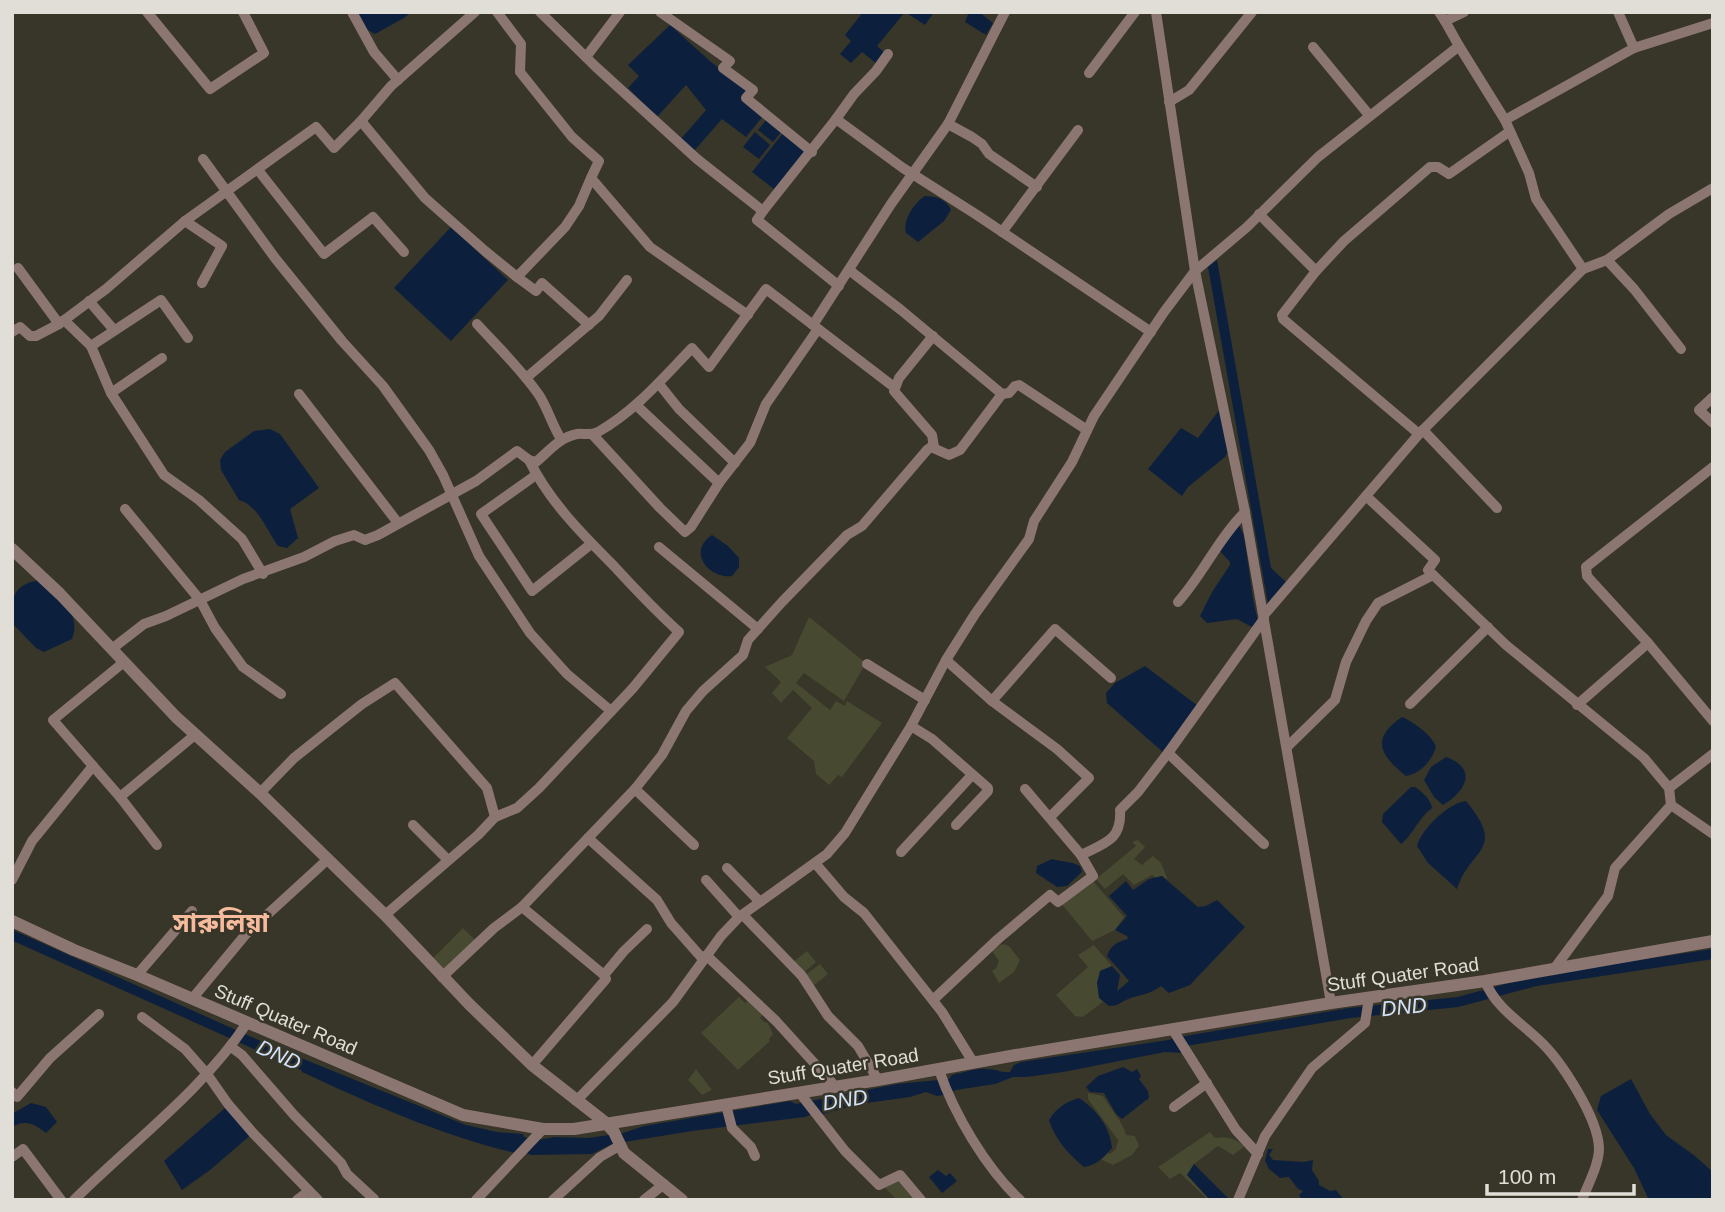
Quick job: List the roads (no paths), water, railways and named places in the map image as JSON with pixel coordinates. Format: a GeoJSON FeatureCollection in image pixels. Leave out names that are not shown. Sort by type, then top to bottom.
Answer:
{"type":"FeatureCollection","features":[{"type":"Feature","properties":{"kind":"street"},"geometry":{"type":"LineString","coordinates":[[147,12],[210,89],[264,53],[243,12]]}},
{"type":"Feature","properties":{"kind":"street"},"geometry":{"type":"LineString","coordinates":[[352,12],[374,52],[398,80]]}},
{"type":"Feature","properties":{"kind":"street"},"geometry":{"type":"LineString","coordinates":[[12,332],[20,327],[30,336],[36,336],[61,322],[185,221],[316,127],[334,148],[398,80],[475,12]]}},
{"type":"Feature","properties":{"kind":"street"},"geometry":{"type":"LineString","coordinates":[[497,12],[521,44],[520,72],[572,138],[599,161],[579,206],[565,227],[517,277]]}},
{"type":"Feature","properties":{"kind":"street"},"geometry":{"type":"LineString","coordinates":[[540,12],[697,159],[763,211]]}},
{"type":"Feature","properties":{"kind":"street"},"geometry":{"type":"LineString","coordinates":[[586,57],[621,12]]}},
{"type":"Feature","properties":{"kind":"street"},"geometry":{"type":"LineString","coordinates":[[660,12],[730,61],[723,68],[753,90],[746,98],[812,152]]}},
{"type":"Feature","properties":{"kind":"street"},"geometry":{"type":"LineString","coordinates":[[113,648],[144,624],[166,617],[243,579],[263,574],[354,535],[365,540],[370,539],[476,481],[517,451],[536,462],[562,439],[578,433],[593,435],[685,532],[750,443],[766,404],[839,286],[948,124],[1005,12]]}},
{"type":"Feature","properties":{"kind":"street"},"geometry":{"type":"LineString","coordinates":[[1089,73],[1135,12]]}},
{"type":"Feature","properties":{"kind":"street"},"geometry":{"type":"LineString","coordinates":[[1156,12],[1195,271],[1245,512],[1331,1003]]}},
{"type":"Feature","properties":{"kind":"street"},"geometry":{"type":"LineString","coordinates":[[1169,102],[1189,90],[1252,12]]}},
{"type":"Feature","properties":{"kind":"street"},"geometry":{"type":"LineString","coordinates":[[1464,12],[1442,17],[1505,120],[1529,173],[1536,200],[1583,269]]}},
{"type":"Feature","properties":{"kind":"street"},"geometry":{"type":"LineString","coordinates":[[1618,12],[1634,48]]}},
{"type":"Feature","properties":{"kind":"street"},"geometry":{"type":"LineString","coordinates":[[1505,120],[1634,48],[1713,23]]}},
{"type":"Feature","properties":{"kind":"street"},"geometry":{"type":"LineString","coordinates":[[576,1101],[673,1002],[721,936],[741,916],[827,854],[847,830],[911,726],[946,660],[975,614],[1030,539],[1034,522],[1072,462],[1114,384],[1195,271],[1318,157],[1459,46]]}},
{"type":"Feature","properties":{"kind":"street"},"geometry":{"type":"LineString","coordinates":[[1313,47],[1369,116]]}},
{"type":"Feature","properties":{"kind":"street"},"geometry":{"type":"LineString","coordinates":[[839,286],[757,220],[888,54]]}},
{"type":"Feature","properties":{"kind":"street"},"geometry":{"type":"LineString","coordinates":[[836,120],[1151,332]]}},
{"type":"Feature","properties":{"kind":"street"},"geometry":{"type":"LineString","coordinates":[[361,121],[425,198],[474,243],[536,291],[542,284],[589,325]]}},
{"type":"Feature","properties":{"kind":"street"},"geometry":{"type":"LineString","coordinates":[[948,124],[982,144],[989,154],[1037,187]]}},
{"type":"Feature","properties":{"kind":"street"},"geometry":{"type":"LineString","coordinates":[[1002,232],[1079,130]]}},
{"type":"Feature","properties":{"kind":"street"},"geometry":{"type":"LineString","coordinates":[[1497,508],[1421,432],[1283,319],[1282,315],[1316,271],[1344,241],[1430,167],[1438,167],[1449,174],[1509,132]]}},
{"type":"Feature","properties":{"kind":"street"},"geometry":{"type":"LineString","coordinates":[[203,159],[275,258],[342,341],[383,386],[429,450],[479,556],[530,633],[567,674],[611,711]]}},
{"type":"Feature","properties":{"kind":"street"},"geometry":{"type":"LineString","coordinates":[[258,170],[324,254],[373,217],[404,253]]}},
{"type":"Feature","properties":{"kind":"street"},"geometry":{"type":"LineString","coordinates":[[591,178],[650,247],[748,315]]}},
{"type":"Feature","properties":{"kind":"street"},"geometry":{"type":"LineString","coordinates":[[1081,855],[1099,846],[1118,831],[1121,825],[1120,810],[1138,792],[1168,753],[1264,617],[1421,432],[1583,269],[1607,260],[1670,214],[1713,188]]}},
{"type":"Feature","properties":{"kind":"street"},"geometry":{"type":"LineString","coordinates":[[1259,214],[1316,271]]}},
{"type":"Feature","properties":{"kind":"street"},"geometry":{"type":"LineString","coordinates":[[185,221],[222,246],[202,284]]}},
{"type":"Feature","properties":{"kind":"street"},"geometry":{"type":"LineString","coordinates":[[1607,260],[1634,289],[1681,349]]}},
{"type":"Feature","properties":{"kind":"street"},"geometry":{"type":"LineString","coordinates":[[18,268],[61,322],[91,346],[111,393],[164,475],[199,500],[242,539],[263,574]]}},
{"type":"Feature","properties":{"kind":"street"},"geometry":{"type":"LineString","coordinates":[[849,270],[1002,394]]}},
{"type":"Feature","properties":{"kind":"street"},"geometry":{"type":"LineString","coordinates":[[526,378],[589,325],[611,303],[627,280]]}},
{"type":"Feature","properties":{"kind":"street"},"geometry":{"type":"LineString","coordinates":[[593,435],[636,405],[692,348],[709,367],[766,289],[894,387],[897,396],[932,435],[934,447]]}},
{"type":"Feature","properties":{"kind":"street"},"geometry":{"type":"LineString","coordinates":[[91,346],[161,300],[188,338]]}},
{"type":"Feature","properties":{"kind":"street"},"geometry":{"type":"LineString","coordinates":[[89,301],[114,330]]}},
{"type":"Feature","properties":{"kind":"street"},"geometry":{"type":"LineString","coordinates":[[477,324],[526,378],[545,404],[553,427],[562,439]]}},
{"type":"Feature","properties":{"kind":"street"},"geometry":{"type":"LineString","coordinates":[[894,387],[933,336]]}},
{"type":"Feature","properties":{"kind":"street"},"geometry":{"type":"LineString","coordinates":[[111,393],[162,358]]}},
{"type":"Feature","properties":{"kind":"street"},"geometry":{"type":"LineString","coordinates":[[659,384],[685,415],[735,463]]}},
{"type":"Feature","properties":{"kind":"street"},"geometry":{"type":"LineString","coordinates":[[934,447],[949,455],[960,450],[1002,394],[1009,393],[1019,385],[1087,430]]}},
{"type":"Feature","properties":{"kind":"street"},"geometry":{"type":"LineString","coordinates":[[299,394],[397,523]]}},
{"type":"Feature","properties":{"kind":"street"},"geometry":{"type":"LineString","coordinates":[[1713,397],[1699,410],[1713,422]]}},
{"type":"Feature","properties":{"kind":"street"},"geometry":{"type":"LineString","coordinates":[[636,405],[719,483]]}},
{"type":"Feature","properties":{"kind":"street"},"geometry":{"type":"LineString","coordinates":[[442,977],[494,928],[522,907],[635,789],[662,755],[686,711],[703,691],[743,655],[748,640],[758,629],[847,534],[862,526],[927,450],[934,447]]}},
{"type":"Feature","properties":{"kind":"street"},"geometry":{"type":"LineString","coordinates":[[384,915],[478,835],[495,817],[517,808],[611,711],[679,632],[563,513],[536,475],[530,460]]}},
{"type":"Feature","properties":{"kind":"street"},"geometry":{"type":"LineString","coordinates":[[1713,467],[1586,567],[1587,576],[1713,721]]}},
{"type":"Feature","properties":{"kind":"street"},"geometry":{"type":"LineString","coordinates":[[465,526],[536,475]]}},
{"type":"Feature","properties":{"kind":"street"},"geometry":{"type":"LineString","coordinates":[[1366,496],[1435,560],[1428,570],[1433,575],[1577,705],[1644,758],[1669,789],[1671,805],[1713,834]]}},
{"type":"Feature","properties":{"kind":"street"},"geometry":{"type":"LineString","coordinates":[[125,509],[200,600],[215,628],[243,667],[281,694]]}},
{"type":"Feature","properties":{"kind":"street"},"geometry":{"type":"LineString","coordinates":[[1178,603],[1196,581],[1230,527],[1245,512]]}},
{"type":"Feature","properties":{"kind":"street"},"geometry":{"type":"LineString","coordinates":[[481,514],[532,592],[591,544]]}},
{"type":"Feature","properties":{"kind":"street"},"geometry":{"type":"LineString","coordinates":[[659,547],[758,629]]}},
{"type":"Feature","properties":{"kind":"street"},"geometry":{"type":"LineString","coordinates":[[12,549],[60,594],[195,734],[260,793],[532,1065],[610,1127],[623,1149],[682,1200]]}},
{"type":"Feature","properties":{"kind":"street"},"geometry":{"type":"LineString","coordinates":[[1287,747],[1335,700],[1346,662],[1378,603],[1433,575]]}},
{"type":"Feature","properties":{"kind":"street"},"geometry":{"type":"LineString","coordinates":[[1410,704],[1488,627]]}},
{"type":"Feature","properties":{"kind":"street"},"geometry":{"type":"LineString","coordinates":[[992,701],[1055,629],[1111,678]]}},
{"type":"Feature","properties":{"kind":"street"},"geometry":{"type":"LineString","coordinates":[[1577,705],[1648,643]]}},
{"type":"Feature","properties":{"kind":"street"},"geometry":{"type":"LineString","coordinates":[[946,660],[992,701],[1057,749],[1089,778],[1050,817]]}},
{"type":"Feature","properties":{"kind":"street"},"geometry":{"type":"LineString","coordinates":[[124,662],[53,720],[120,797],[157,845]]}},
{"type":"Feature","properties":{"kind":"street"},"geometry":{"type":"LineString","coordinates":[[867,664],[925,700]]}},
{"type":"Feature","properties":{"kind":"street"},"geometry":{"type":"LineString","coordinates":[[260,793],[294,758],[362,704],[395,683],[488,788],[495,817]]}},
{"type":"Feature","properties":{"kind":"street"},"geometry":{"type":"LineString","coordinates":[[911,726],[932,739],[988,788],[956,825]]}},
{"type":"Feature","properties":{"kind":"street"},"geometry":{"type":"LineString","coordinates":[[120,797],[195,734]]}},
{"type":"Feature","properties":{"kind":"street"},"geometry":{"type":"LineString","coordinates":[[1168,753],[1264,844]]}},
{"type":"Feature","properties":{"kind":"street"},"geometry":{"type":"LineString","coordinates":[[1669,789],[1713,754]]}},
{"type":"Feature","properties":{"kind":"street"},"geometry":{"type":"LineString","coordinates":[[12,880],[32,841],[93,765]]}},
{"type":"Feature","properties":{"kind":"street"},"geometry":{"type":"LineString","coordinates":[[901,852],[972,775]]}},
{"type":"Feature","properties":{"kind":"street"},"geometry":{"type":"LineString","coordinates":[[635,789],[694,845]]}},
{"type":"Feature","properties":{"kind":"street"},"geometry":{"type":"LineString","coordinates":[[933,1000],[1050,895],[1058,902],[1093,876],[1081,855],[1025,789]]}},
{"type":"Feature","properties":{"kind":"street"},"geometry":{"type":"LineString","coordinates":[[1554,969],[1608,896],[1615,868],[1671,805]]}},
{"type":"Feature","properties":{"kind":"street"},"geometry":{"type":"LineString","coordinates":[[413,825],[448,860]]}},
{"type":"Feature","properties":{"kind":"street"},"geometry":{"type":"LineString","coordinates":[[588,838],[657,900],[679,932],[701,957],[707,956]]}},
{"type":"Feature","properties":{"kind":"street"},"geometry":{"type":"LineString","coordinates":[[192,999],[246,934],[327,860]]}},
{"type":"Feature","properties":{"kind":"street"},"geometry":{"type":"LineString","coordinates":[[815,863],[844,897],[864,913],[933,1000],[974,1062]]}},
{"type":"Feature","properties":{"kind":"street"},"geometry":{"type":"LineString","coordinates":[[727,867],[760,902]]}},
{"type":"Feature","properties":{"kind":"street"},"geometry":{"type":"LineString","coordinates":[[706,880],[802,976],[828,1016],[858,1046],[878,1080]]}},
{"type":"Feature","properties":{"kind":"street"},"geometry":{"type":"LineString","coordinates":[[522,907],[606,979],[532,1065]]}},
{"type":"Feature","properties":{"kind":"street"},"geometry":{"type":"LineString","coordinates":[[137,975],[192,911]]}},
{"type":"Feature","properties":{"kind":"street","name":"Stuff Quater Road"},"geometry":{"type":"LineString","coordinates":[[12,921],[74,950],[463,1115],[540,1133],[610,1127],[802,1097],[835,1086],[941,1074],[974,1062],[1175,1034],[1331,1003],[1490,990],[1554,969],[1713,941]]}},
{"type":"Feature","properties":{"kind":"street"},"geometry":{"type":"LineString","coordinates":[[604,975],[624,951],[648,929]]}},
{"type":"Feature","properties":{"kind":"street"},"geometry":{"type":"LineString","coordinates":[[707,956],[776,1021],[835,1086]]}},
{"type":"Feature","properties":{"kind":"street"},"geometry":{"type":"LineString","coordinates":[[1490,990],[1502,1008],[1553,1054],[1576,1090],[1592,1123],[1599,1146],[1598,1157],[1582,1200]]}},
{"type":"Feature","properties":{"kind":"street"},"geometry":{"type":"LineString","coordinates":[[1238,1200],[1265,1136],[1312,1068],[1365,1023],[1369,1002]]}},
{"type":"Feature","properties":{"kind":"street"},"geometry":{"type":"LineString","coordinates":[[12,1092],[17,1097],[50,1058],[99,1014]]}},
{"type":"Feature","properties":{"kind":"street"},"geometry":{"type":"LineString","coordinates":[[142,1017],[185,1049],[253,1133],[318,1200]]}},
{"type":"Feature","properties":{"kind":"street"},"geometry":{"type":"LineString","coordinates":[[74,1200],[207,1074],[231,1047],[247,1023]]}},
{"type":"Feature","properties":{"kind":"street"},"geometry":{"type":"LineString","coordinates":[[1175,1034],[1236,1130],[1258,1154]]}},
{"type":"Feature","properties":{"kind":"street"},"geometry":{"type":"LineString","coordinates":[[231,1047],[242,1055],[294,1115],[341,1163],[347,1174],[374,1199]]}},
{"type":"Feature","properties":{"kind":"street"},"geometry":{"type":"LineString","coordinates":[[941,1074],[947,1094],[971,1136],[1004,1185],[1020,1200]]}},
{"type":"Feature","properties":{"kind":"street"},"geometry":{"type":"LineString","coordinates":[[1174,1107],[1207,1083]]}},
{"type":"Feature","properties":{"kind":"street"},"geometry":{"type":"LineString","coordinates":[[802,1097],[845,1151],[879,1185],[900,1175],[921,1200]]}},
{"type":"Feature","properties":{"kind":"street"},"geometry":{"type":"LineString","coordinates":[[726,1108],[732,1126],[751,1147],[755,1156]]}},
{"type":"Feature","properties":{"kind":"street"},"geometry":{"type":"LineString","coordinates":[[476,1200],[540,1133]]}},
{"type":"Feature","properties":{"kind":"street"},"geometry":{"type":"LineString","coordinates":[[12,1157],[23,1149],[61,1200]]}},
{"type":"Feature","properties":{"kind":"street"},"geometry":{"type":"LineString","coordinates":[[553,1200],[600,1157],[623,1149]]}},
{"type":"Feature","properties":{"kind":"street"},"geometry":{"type":"LineString","coordinates":[[644,1200],[664,1184]]}},
{"type":"Feature","properties":{"kind":"street"},"geometry":{"type":"LineString","coordinates":[[297,1200],[309,1191]]}},
{"type":"Feature","properties":{"kind":"water"},"geometry":{"type":"Polygon","coordinates":[[[354,12],[411,12],[375,34],[366,29],[354,12]]]}},
{"type":"Feature","properties":{"kind":"water"},"geometry":{"type":"Polygon","coordinates":[[[863,12],[905,12],[877,46],[885,53],[878,65],[862,52],[851,63],[840,54],[851,41],[845,35],[863,12]]]}},
{"type":"Feature","properties":{"kind":"water"},"geometry":{"type":"Polygon","coordinates":[[[905,12],[934,12],[925,25],[905,12]]]}},
{"type":"Feature","properties":{"kind":"water"},"geometry":{"type":"Polygon","coordinates":[[[969,12],[979,12],[993,23],[986,35],[965,22],[969,12]]]}},
{"type":"Feature","properties":{"kind":"water"},"geometry":{"type":"Polygon","coordinates":[[[670,25],[711,62],[749,90],[763,116],[746,137],[722,119],[694,151],[680,140],[706,110],[686,85],[657,117],[628,88],[639,76],[628,65],[670,25]]]}},
{"type":"Feature","properties":{"kind":"water"},"geometry":{"type":"Polygon","coordinates":[[[767,119],[782,131],[773,142],[758,130],[767,119]]]}},
{"type":"Feature","properties":{"kind":"water"},"geometry":{"type":"Polygon","coordinates":[[[755,132],[770,145],[759,159],[743,147],[755,132]]]}},
{"type":"Feature","properties":{"kind":"water"},"geometry":{"type":"Polygon","coordinates":[[[784,132],[806,150],[774,189],[752,172],[784,132]]]}},
{"type":"Feature","properties":{"kind":"water"},"geometry":{"type":"Polygon","coordinates":[[[925,196],[940,199],[951,210],[944,221],[918,242],[906,233],[905,228],[913,208],[925,196]]]}},
{"type":"Feature","properties":{"kind":"water"},"geometry":{"type":"Polygon","coordinates":[[[451,227],[508,280],[451,341],[394,288],[451,227]]]}},
{"type":"Feature","properties":{"kind":"water"},"geometry":{"type":"Polygon","coordinates":[[[1217,260],[1271,568],[1287,583],[1268,604],[1208,267],[1217,260]]]}},
{"type":"Feature","properties":{"kind":"water"},"geometry":{"type":"Polygon","coordinates":[[[1220,409],[1229,450],[1225,457],[1188,487],[1182,496],[1148,469],[1181,428],[1198,438],[1220,409]]]}},
{"type":"Feature","properties":{"kind":"water"},"geometry":{"type":"Polygon","coordinates":[[[270,429],[280,434],[319,488],[290,509],[298,538],[287,548],[278,546],[252,507],[239,500],[221,470],[220,460],[225,452],[254,431],[270,429]]]}},
{"type":"Feature","properties":{"kind":"water"},"geometry":{"type":"Polygon","coordinates":[[[1239,525],[1244,535],[1258,622],[1252,627],[1237,619],[1207,623],[1200,616],[1230,565],[1220,551],[1229,535],[1239,525]]]}},
{"type":"Feature","properties":{"kind":"water"},"geometry":{"type":"Polygon","coordinates":[[[712,535],[739,558],[739,567],[732,576],[715,573],[704,563],[701,549],[712,535]]]}},
{"type":"Feature","properties":{"kind":"water"},"geometry":{"type":"Polygon","coordinates":[[[39,580],[66,605],[74,621],[72,639],[44,652],[36,648],[12,623],[15,594],[23,586],[39,580]]]}},
{"type":"Feature","properties":{"kind":"water"},"geometry":{"type":"Polygon","coordinates":[[[1145,666],[1198,706],[1164,753],[1107,703],[1106,693],[1115,683],[1145,666]]]}},
{"type":"Feature","properties":{"kind":"water"},"geometry":{"type":"Polygon","coordinates":[[[1402,717],[1421,729],[1436,746],[1425,766],[1406,776],[1390,761],[1382,747],[1385,733],[1402,717]]]}},
{"type":"Feature","properties":{"kind":"water"},"geometry":{"type":"Polygon","coordinates":[[[1446,757],[1463,768],[1465,781],[1457,794],[1443,805],[1434,797],[1424,780],[1431,767],[1446,757]]]}},
{"type":"Feature","properties":{"kind":"water"},"geometry":{"type":"Polygon","coordinates":[[[1411,787],[1426,796],[1432,808],[1401,844],[1382,822],[1383,814],[1411,787]]]}},
{"type":"Feature","properties":{"kind":"water"},"geometry":{"type":"Polygon","coordinates":[[[1466,801],[1478,817],[1485,840],[1457,889],[1428,863],[1417,846],[1436,818],[1451,807],[1466,801]]]}},
{"type":"Feature","properties":{"kind":"water"},"geometry":{"type":"Polygon","coordinates":[[[1052,859],[1077,864],[1082,872],[1067,886],[1057,887],[1036,873],[1037,866],[1052,859]]]}},
{"type":"Feature","properties":{"kind":"water"},"geometry":{"type":"Polygon","coordinates":[[[1162,876],[1198,907],[1217,900],[1245,927],[1190,985],[1169,993],[1161,986],[1109,1006],[1099,998],[1097,983],[1100,971],[1112,966],[1120,975],[1117,991],[1129,981],[1107,956],[1115,944],[1128,939],[1115,930],[1127,916],[1109,896],[1126,881],[1133,890],[1149,879],[1162,876]]]}},
{"type":"Feature","properties":{"kind":"water"},"geometry":{"type":"Polygon","coordinates":[[[1175,1039],[1183,1053],[1165,1052],[1063,1072],[1013,1077],[995,1084],[937,1096],[926,1092],[910,1097],[859,1104],[823,1114],[818,1112],[805,1117],[612,1144],[592,1154],[531,1155],[518,1150],[515,1153],[487,1146],[380,1107],[302,1072],[301,1058],[466,1125],[523,1134],[524,1137],[537,1140],[555,1137],[588,1138],[623,1133],[644,1126],[790,1101],[796,1104],[897,1084],[949,1079],[952,1075],[978,1069],[1010,1072],[1014,1065],[1021,1062],[1175,1039]]]}},
{"type":"Feature","properties":{"kind":"water"},"geometry":{"type":"Polygon","coordinates":[[[1123,1067],[1132,1072],[1137,1069],[1149,1098],[1122,1119],[1104,1093],[1090,1092],[1086,1087],[1098,1076],[1123,1067]]]}},
{"type":"Feature","properties":{"kind":"water"},"geometry":{"type":"Polygon","coordinates":[[[1631,1079],[1650,1114],[1666,1135],[1713,1172],[1713,1200],[1649,1200],[1634,1168],[1597,1110],[1601,1096],[1631,1079]]]}},
{"type":"Feature","properties":{"kind":"water"},"geometry":{"type":"Polygon","coordinates":[[[1079,1098],[1102,1120],[1109,1133],[1112,1148],[1096,1163],[1084,1167],[1063,1146],[1049,1120],[1062,1106],[1079,1098]]]}},
{"type":"Feature","properties":{"kind":"water"},"geometry":{"type":"Polygon","coordinates":[[[31,1103],[46,1107],[57,1122],[46,1133],[30,1124],[21,1123],[12,1127],[12,1114],[31,1103]]]}},
{"type":"Feature","properties":{"kind":"water"},"geometry":{"type":"Polygon","coordinates":[[[225,1108],[252,1134],[182,1190],[164,1161],[225,1108]]]}},
{"type":"Feature","properties":{"kind":"water"},"geometry":{"type":"Polygon","coordinates":[[[1268,1149],[1273,1149],[1269,1155],[1273,1160],[1313,1160],[1312,1170],[1319,1185],[1330,1191],[1336,1190],[1344,1200],[1302,1200],[1299,1195],[1303,1191],[1298,1189],[1289,1177],[1280,1178],[1269,1169],[1265,1161],[1268,1149]]]}},
{"type":"Feature","properties":{"kind":"water"},"geometry":{"type":"Polygon","coordinates":[[[1194,1164],[1230,1200],[1210,1200],[1187,1175],[1194,1164]]]}},
{"type":"Feature","properties":{"kind":"water"},"geometry":{"type":"Polygon","coordinates":[[[938,1170],[946,1176],[950,1173],[957,1181],[942,1193],[929,1177],[938,1170]]]}},
{"type":"Feature","properties":{"kind":"waterway","name":"DND"},"geometry":{"type":"LineString","coordinates":[[12,935],[313,1070]]}},
{"type":"Feature","properties":{"kind":"waterway","name":"DND"},"geometry":{"type":"LineString","coordinates":[[1174,1043],[1350,1013],[1458,1002],[1536,981],[1713,954]]}},
{"type":"Feature","properties":{"kind":"district","name":"সারুলিয়া"},"geometry":{"type":"Point","coordinates":[221,923]}}]}
